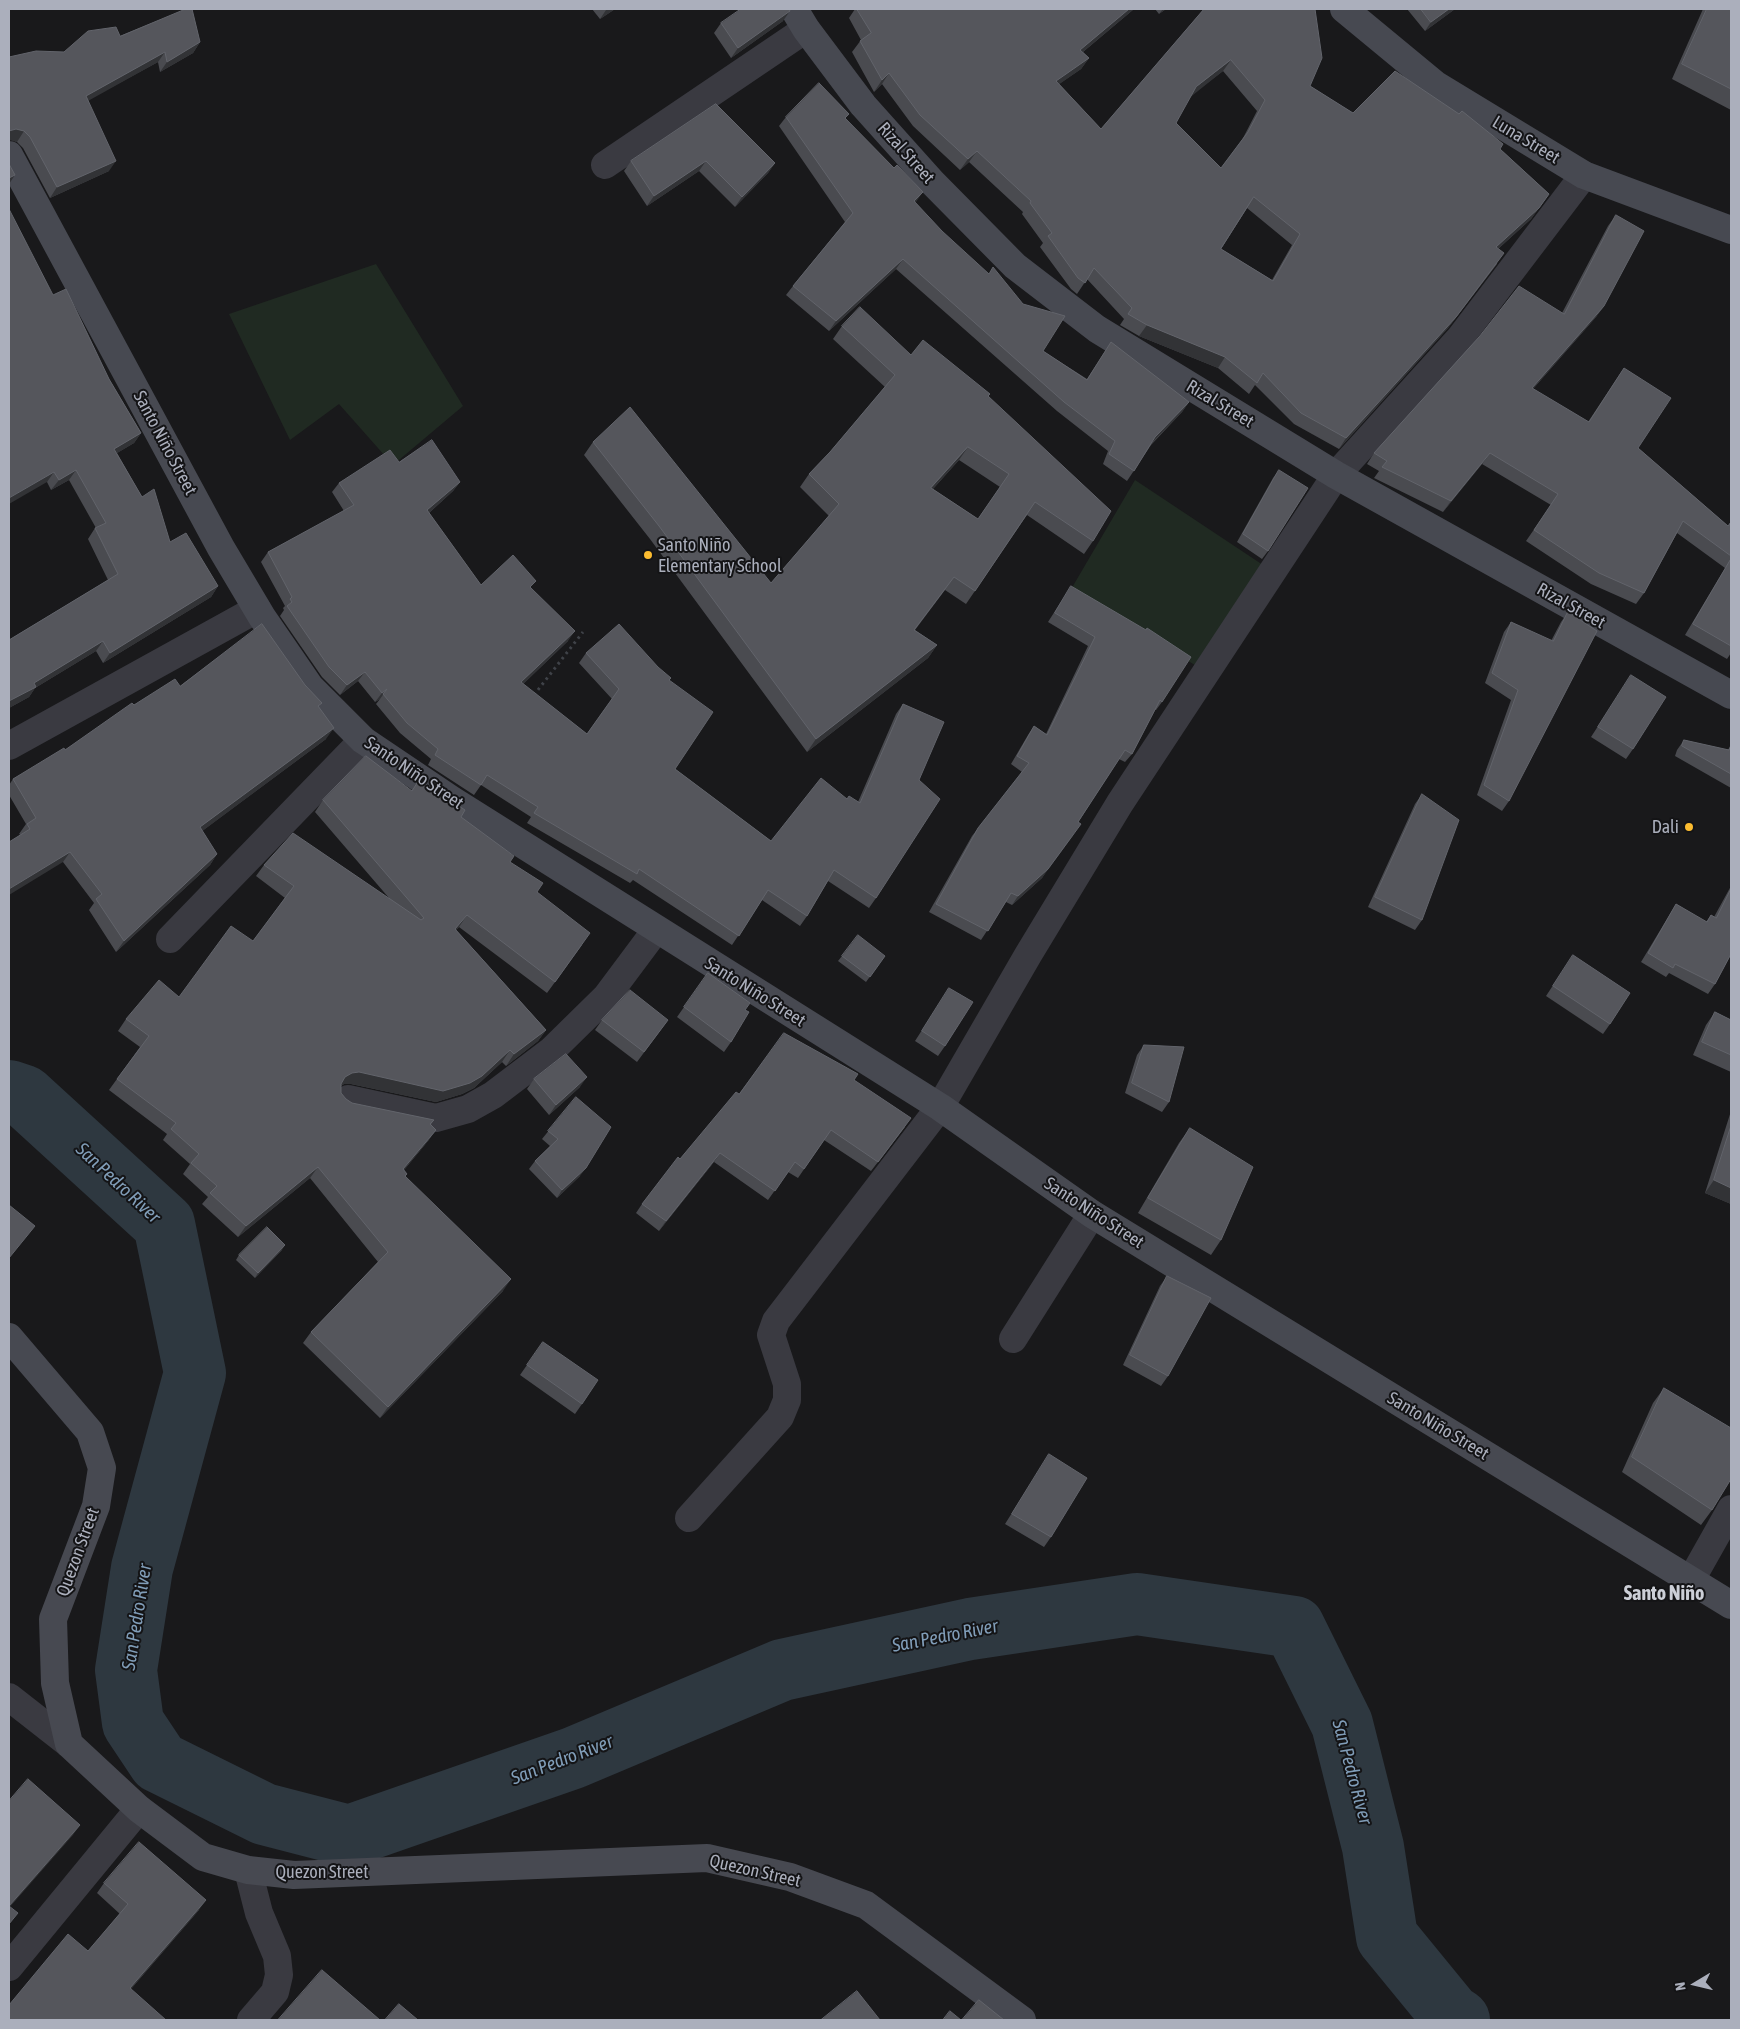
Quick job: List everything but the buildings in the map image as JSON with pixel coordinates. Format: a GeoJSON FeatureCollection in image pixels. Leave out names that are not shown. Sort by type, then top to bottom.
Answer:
{"type":"FeatureCollection","features":[{"type":"Feature","properties":{"kind":"street","name":"Luna Street"},"geometry":{"type":"LineString","coordinates":[[1347,10],[1436,85],[1584,175],[1731,230]]}},
{"type":"Feature","properties":{"kind":"street"},"geometry":{"type":"LineString","coordinates":[[605,165],[800,19]]}},
{"type":"Feature","properties":{"kind":"street","name":"Rizal Street"},"geometry":{"type":"LineString","coordinates":[[800,19],[862,105],[932,182],[1015,266],[1097,329],[1336,475],[1731,695]]}},
{"type":"Feature","properties":{"kind":"street","name":"Santo Niño Street"},"geometry":{"type":"LineString","coordinates":[[9,155],[221,548],[257,609],[310,688],[363,740],[410,774],[940,1107],[1092,1214],[1731,1605]]}},
{"type":"Feature","properties":{"kind":"street"},"geometry":{"type":"LineString","coordinates":[[689,1518],[780,1417],[787,1400],[787,1384],[771,1335],[776,1321],[940,1107],[1028,955],[1120,803],[1336,475],[1460,338],[1584,175]]}},
{"type":"Feature","properties":{"kind":"street"},"geometry":{"type":"LineString","coordinates":[[9,746],[257,609]]}},
{"type":"Feature","properties":{"kind":"street"},"geometry":{"type":"LineString","coordinates":[[170,939],[363,740]]}},
{"type":"Feature","properties":{"kind":"street"},"geometry":{"type":"LineString","coordinates":[[348,1099],[436,1118],[468,1109],[493,1095],[551,1051],[606,997],[656,930]]}},
{"type":"Feature","properties":{"kind":"street"},"geometry":{"type":"LineString","coordinates":[[1013,1339],[1092,1214]]}},
{"type":"Feature","properties":{"kind":"street","name":"Quezon Street"},"geometry":{"type":"LineString","coordinates":[[9,1337],[90,1432],[102,1468],[96,1506],[53,1619],[55,1683],[69,1744],[139,1809],[203,1857],[248,1870],[304,1874],[707,1858],[790,1877],[866,1905],[1022,2020]]}},
{"type":"Feature","properties":{"kind":"street"},"geometry":{"type":"LineString","coordinates":[[1690,1580],[1731,1509]]}},
{"type":"Feature","properties":{"kind":"street"},"geometry":{"type":"LineString","coordinates":[[9,1697],[69,1744]]}},
{"type":"Feature","properties":{"kind":"street"},"geometry":{"type":"LineString","coordinates":[[9,1966],[139,1809]]}},
{"type":"Feature","properties":{"kind":"street"},"geometry":{"type":"LineString","coordinates":[[248,1870],[265,1932],[277,1956],[279,1974],[275,1992],[251,2020]]}},
{"type":"Feature","properties":{"kind":"path"},"geometry":{"type":"LineString","coordinates":[[529,701],[583,632]]}},
{"type":"Feature","properties":{"kind":"shaded area"},"geometry":{"type":"Polygon","coordinates":[[[376,264],[463,406],[393,465],[339,404],[290,440],[229,314],[376,264]]]}},
{"type":"Feature","properties":{"kind":"shaded area"},"geometry":{"type":"Polygon","coordinates":[[[1135,480],[1266,567],[1200,668],[1070,591],[1135,480]]]}},
{"type":"Feature","properties":{"kind":"waterway","name":"San Pedro River"},"geometry":{"type":"LineString","coordinates":[[9,1091],[24,1096],[164,1224],[195,1373],[142,1568],[126,1670],[133,1723],[159,1762],[264,1814],[349,1836],[573,1758],[782,1670],[970,1629],[1137,1604],[1294,1627],[1342,1724],[1373,1847],[1387,1937],[1450,2014],[1459,2020]]}},
{"type":"Feature","properties":{"kind":"place","name":"Santo Niño Elementary School"},"geometry":{"type":"Point","coordinates":[648,555]}},
{"type":"Feature","properties":{"kind":"place","name":"Dali"},"geometry":{"type":"Point","coordinates":[1689,827]}},
{"type":"Feature","properties":{"kind":"district","name":"Santo Niño"},"geometry":{"type":"Point","coordinates":[1664,1594]}}]}
